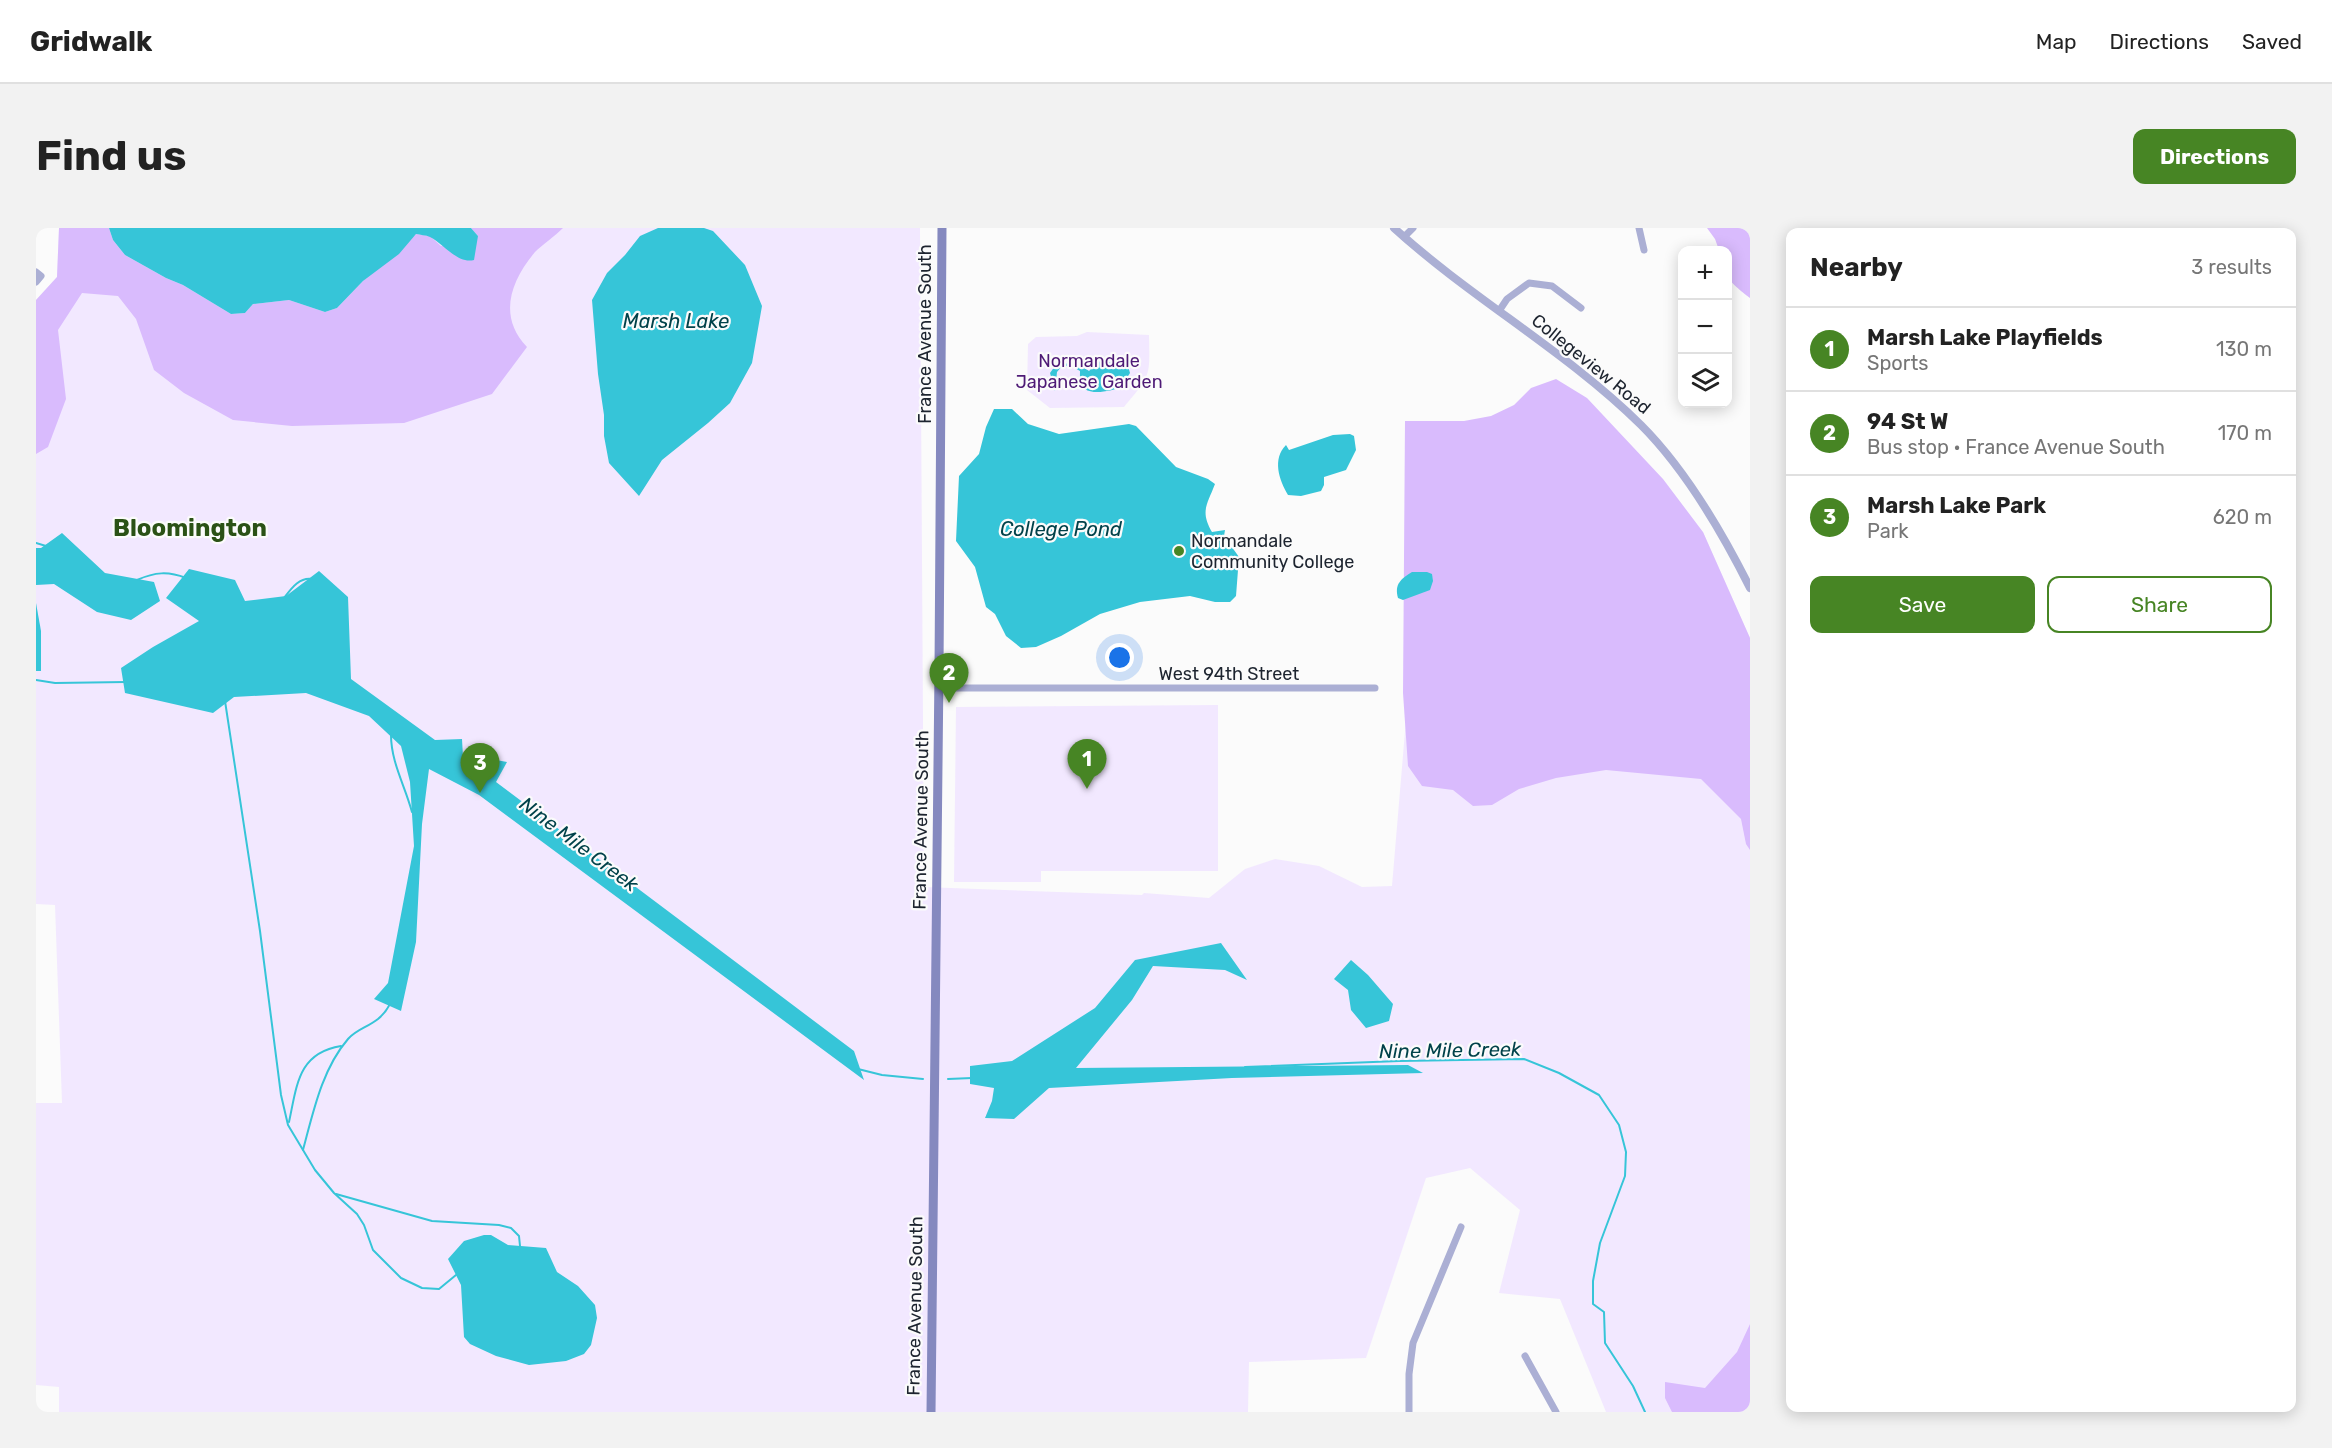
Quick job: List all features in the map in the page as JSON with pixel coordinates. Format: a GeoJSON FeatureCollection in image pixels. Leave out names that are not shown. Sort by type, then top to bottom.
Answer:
{"type":"FeatureCollection","features":[{"type":"Feature","properties":{"kind":"main road","name":"France Avenue South"},"geometry":{"type":"LineString","coordinates":[[931,1412],[942,228]]}},
{"type":"Feature","properties":{"kind":"street","name":"Collegeview Road"},"geometry":{"type":"LineString","coordinates":[[1394,228],[1498,311],[1585,376],[1642,426],[1698,498],[1719,530],[1750,588]]}},
{"type":"Feature","properties":{"kind":"street"},"geometry":{"type":"LineString","coordinates":[[1404,237],[1413,228]]}},
{"type":"Feature","properties":{"kind":"street"},"geometry":{"type":"LineString","coordinates":[[1639,228],[1644,250]]}},
{"type":"Feature","properties":{"kind":"street"},"geometry":{"type":"LineString","coordinates":[[1498,311],[1508,299],[1529,283],[1552,286],[1581,308]]}},
{"type":"Feature","properties":{"kind":"street","name":"West 94th Street"},"geometry":{"type":"LineString","coordinates":[[939,688],[1375,688]]}},
{"type":"Feature","properties":{"kind":"street"},"geometry":{"type":"LineString","coordinates":[[1408,1412],[1408,1374],[1413,1343],[1461,1227]]}},
{"type":"Feature","properties":{"kind":"street"},"geometry":{"type":"LineString","coordinates":[[1525,1356],[1556,1412]]}},
{"type":"Feature","properties":{"kind":"green space"},"geometry":{"type":"Polygon","coordinates":[[[59,228],[920,228],[924,887],[1142,895],[1144,893],[1209,898],[1245,869],[1275,859],[1319,866],[1362,887],[1392,886],[1408,696],[1669,528],[1703,532],[1750,638],[1750,1412],[1606,1412],[1560,1299],[1499,1293],[1520,1210],[1470,1168],[1426,1178],[1366,1358],[1249,1362],[1248,1412],[59,1412],[59,1387],[36,1385],[36,1103],[62,1103],[55,905],[36,904],[36,300],[57,277],[59,228]]]}},
{"type":"Feature","properties":{"kind":"green space","name":"Normandale Japanese Garden"},"geometry":{"type":"Polygon","coordinates":[[[1087,332],[1149,335],[1147,375],[1124,407],[1050,408],[1027,390],[1028,344],[1036,337],[1077,336],[1087,332]]]}},
{"type":"Feature","properties":{"kind":"green space"},"geometry":{"type":"Polygon","coordinates":[[[1218,705],[1218,871],[1041,871],[1041,882],[954,882],[956,707],[1218,705]]]}},
{"type":"Feature","properties":{"kind":"shaded area"},"geometry":{"type":"Polygon","coordinates":[[[59,228],[109,228],[113,240],[125,255],[183,285],[231,314],[245,313],[253,304],[289,300],[325,312],[337,308],[363,281],[416,234],[430,236],[441,246],[478,236],[471,228],[563,228],[535,252],[519,275],[514,287],[510,312],[512,324],[527,347],[492,394],[404,423],[292,426],[233,420],[184,393],[154,370],[136,319],[118,296],[82,293],[58,330],[66,399],[48,447],[36,454],[36,300],[57,277],[59,228]]]}},
{"type":"Feature","properties":{"kind":"shaded area"},"geometry":{"type":"Polygon","coordinates":[[[1707,228],[1750,228],[1750,298],[1732,282],[1732,246],[1718,246],[1707,228]]]}},
{"type":"Feature","properties":{"kind":"shaded area"},"geometry":{"type":"Polygon","coordinates":[[[1556,379],[1587,398],[1663,479],[1703,532],[1750,638],[1750,850],[1746,844],[1741,819],[1701,779],[1606,770],[1556,778],[1519,789],[1492,805],[1473,806],[1453,790],[1422,786],[1408,766],[1403,693],[1405,421],[1464,421],[1491,416],[1514,405],[1531,388],[1556,379]]]}},
{"type":"Feature","properties":{"kind":"shaded area"},"geometry":{"type":"Polygon","coordinates":[[[1750,1324],[1750,1412],[1672,1412],[1665,1398],[1665,1382],[1705,1388],[1737,1352],[1750,1324]]]}},
{"type":"Feature","properties":{"kind":"water"},"geometry":{"type":"Polygon","coordinates":[[[109,228],[471,228],[478,236],[474,260],[468,260],[456,256],[430,237],[416,234],[399,254],[363,281],[337,308],[325,312],[289,300],[253,304],[245,313],[231,314],[183,285],[125,255],[113,240],[109,228]]]}},
{"type":"Feature","properties":{"kind":"water","name":"Marsh Lake"},"geometry":{"type":"Polygon","coordinates":[[[658,228],[704,228],[713,231],[745,265],[762,306],[752,363],[730,403],[662,460],[639,496],[609,463],[604,436],[604,415],[592,300],[607,273],[640,236],[658,228]]]}},
{"type":"Feature","properties":{"kind":"water"},"geometry":{"type":"Polygon","coordinates":[[[1099,361],[1102,365],[1105,362],[1120,362],[1128,366],[1130,373],[1121,387],[1103,392],[1088,391],[1080,380],[1080,371],[1071,366],[1062,366],[1057,372],[1055,391],[1050,373],[1055,366],[1073,364],[1089,371],[1092,368],[1091,362],[1099,361]]]}},
{"type":"Feature","properties":{"kind":"water","name":"College Pond"},"geometry":{"type":"Polygon","coordinates":[[[994,409],[1012,409],[1028,424],[1059,434],[1129,424],[1136,426],[1176,467],[1215,484],[1207,503],[1206,519],[1212,532],[1225,530],[1224,536],[1239,557],[1236,596],[1230,602],[1215,602],[1190,596],[1140,602],[1100,614],[1036,647],[1021,648],[1006,636],[995,614],[986,607],[975,567],[956,541],[959,476],[979,454],[986,427],[994,409]]]}},
{"type":"Feature","properties":{"kind":"water"},"geometry":{"type":"Polygon","coordinates":[[[1350,434],[1354,436],[1356,450],[1346,470],[1324,477],[1321,491],[1301,496],[1288,495],[1278,470],[1279,457],[1286,445],[1289,450],[1333,435],[1350,434]]]}},
{"type":"Feature","properties":{"kind":"water"},"geometry":{"type":"Polygon","coordinates":[[[62,533],[105,573],[154,582],[160,601],[131,620],[97,612],[54,584],[36,585],[36,548],[41,548],[62,533]]]}},
{"type":"Feature","properties":{"kind":"water"},"geometry":{"type":"Polygon","coordinates":[[[189,569],[235,580],[245,601],[286,596],[319,571],[348,597],[351,679],[435,740],[462,739],[463,757],[480,757],[507,762],[496,782],[854,1051],[864,1080],[479,795],[429,769],[422,824],[416,942],[401,1011],[374,999],[388,983],[414,846],[410,782],[401,746],[369,716],[306,693],[234,697],[213,713],[125,693],[121,668],[199,621],[166,598],[189,569]]]}},
{"type":"Feature","properties":{"kind":"water"},"geometry":{"type":"Polygon","coordinates":[[[1412,572],[1432,574],[1433,581],[1430,590],[1403,600],[1398,598],[1399,582],[1412,572]]]}},
{"type":"Feature","properties":{"kind":"water"},"geometry":{"type":"Polygon","coordinates":[[[36,603],[41,631],[41,671],[36,671],[36,603]]]}},
{"type":"Feature","properties":{"kind":"water"},"geometry":{"type":"Polygon","coordinates":[[[1221,943],[1247,980],[1225,970],[1153,966],[1132,1000],[1076,1068],[1408,1065],[1423,1073],[1232,1078],[1049,1088],[1014,1119],[985,1118],[992,1101],[994,1088],[970,1084],[970,1066],[1012,1061],[1095,1008],[1135,960],[1221,943]]]}},
{"type":"Feature","properties":{"kind":"water"},"geometry":{"type":"Polygon","coordinates":[[[1351,960],[1368,975],[1393,1004],[1389,1021],[1366,1028],[1351,1010],[1348,990],[1334,979],[1351,960]]]}},
{"type":"Feature","properties":{"kind":"water"},"geometry":{"type":"Polygon","coordinates":[[[491,1235],[508,1245],[546,1248],[557,1272],[578,1286],[595,1305],[597,1318],[591,1345],[584,1354],[566,1361],[529,1365],[496,1356],[470,1344],[464,1337],[461,1285],[448,1259],[464,1241],[491,1235]]]}},
{"type":"Feature","properties":{"kind":"waterway","name":"Nine Mile Creek"},"geometry":{"type":"LineString","coordinates":[[36,543],[46,546]]}},
{"type":"Feature","properties":{"kind":"waterway","name":"Nine Mile Creek"},"geometry":{"type":"LineString","coordinates":[[137,580],[161,573],[186,578]]}},
{"type":"Feature","properties":{"kind":"waterway","name":"Nine Mile Creek"},"geometry":{"type":"LineString","coordinates":[[284,598],[299,582],[312,579]]}},
{"type":"Feature","properties":{"kind":"waterway"},"geometry":{"type":"LineString","coordinates":[[36,680],[55,683],[126,682]]}},
{"type":"Feature","properties":{"kind":"waterway"},"geometry":{"type":"LineString","coordinates":[[225,701],[260,931],[281,1095],[288,1125],[315,1170],[334,1193],[357,1214],[364,1225],[373,1250],[401,1278],[422,1288],[439,1289],[456,1275]]}},
{"type":"Feature","properties":{"kind":"waterway"},"geometry":{"type":"LineString","coordinates":[[391,735],[396,764],[412,812]]}},
{"type":"Feature","properties":{"kind":"waterway"},"geometry":{"type":"LineString","coordinates":[[303,1150],[331,1064],[348,1039],[380,1017],[390,1004]]}},
{"type":"Feature","properties":{"kind":"waterway"},"geometry":{"type":"LineString","coordinates":[[289,1122],[294,1096],[308,1063],[327,1050],[341,1046]]}},
{"type":"Feature","properties":{"kind":"waterway","name":"Nine Mile Creek"},"geometry":{"type":"LineString","coordinates":[[1245,1067],[1524,1059],[1559,1073],[1599,1095],[1619,1125],[1626,1152],[1625,1176],[1600,1243],[1593,1281],[1593,1304],[1604,1312],[1605,1343],[1633,1386],[1645,1412]]}},
{"type":"Feature","properties":{"kind":"waterway","name":"Nine Mile Creek"},"geometry":{"type":"LineString","coordinates":[[858,1069],[882,1075],[923,1079]]}},
{"type":"Feature","properties":{"kind":"waterway","name":"Nine Mile Creek"},"geometry":{"type":"LineString","coordinates":[[948,1079],[972,1078]]}},
{"type":"Feature","properties":{"kind":"waterway"},"geometry":{"type":"LineString","coordinates":[[336,1194],[432,1221],[499,1225],[511,1228],[519,1236],[520,1246]]}},
{"type":"Feature","properties":{"kind":"place","name":"Normandale Community College"},"geometry":{"type":"Point","coordinates":[1179,551]}},
{"type":"Feature","properties":{"kind":"place","name":"94 St W"},"geometry":{"type":"Point","coordinates":[949,703]}},
{"type":"Feature","properties":{"kind":"place","name":"Marsh Lake Playfields"},"geometry":{"type":"Point","coordinates":[1087,789]}},
{"type":"Feature","properties":{"kind":"place","name":"Marsh Lake Park"},"geometry":{"type":"Point","coordinates":[480,793]}},
{"type":"Feature","properties":{"kind":"district","name":"Bloomington"},"geometry":{"type":"Point","coordinates":[190,528]}}]}
